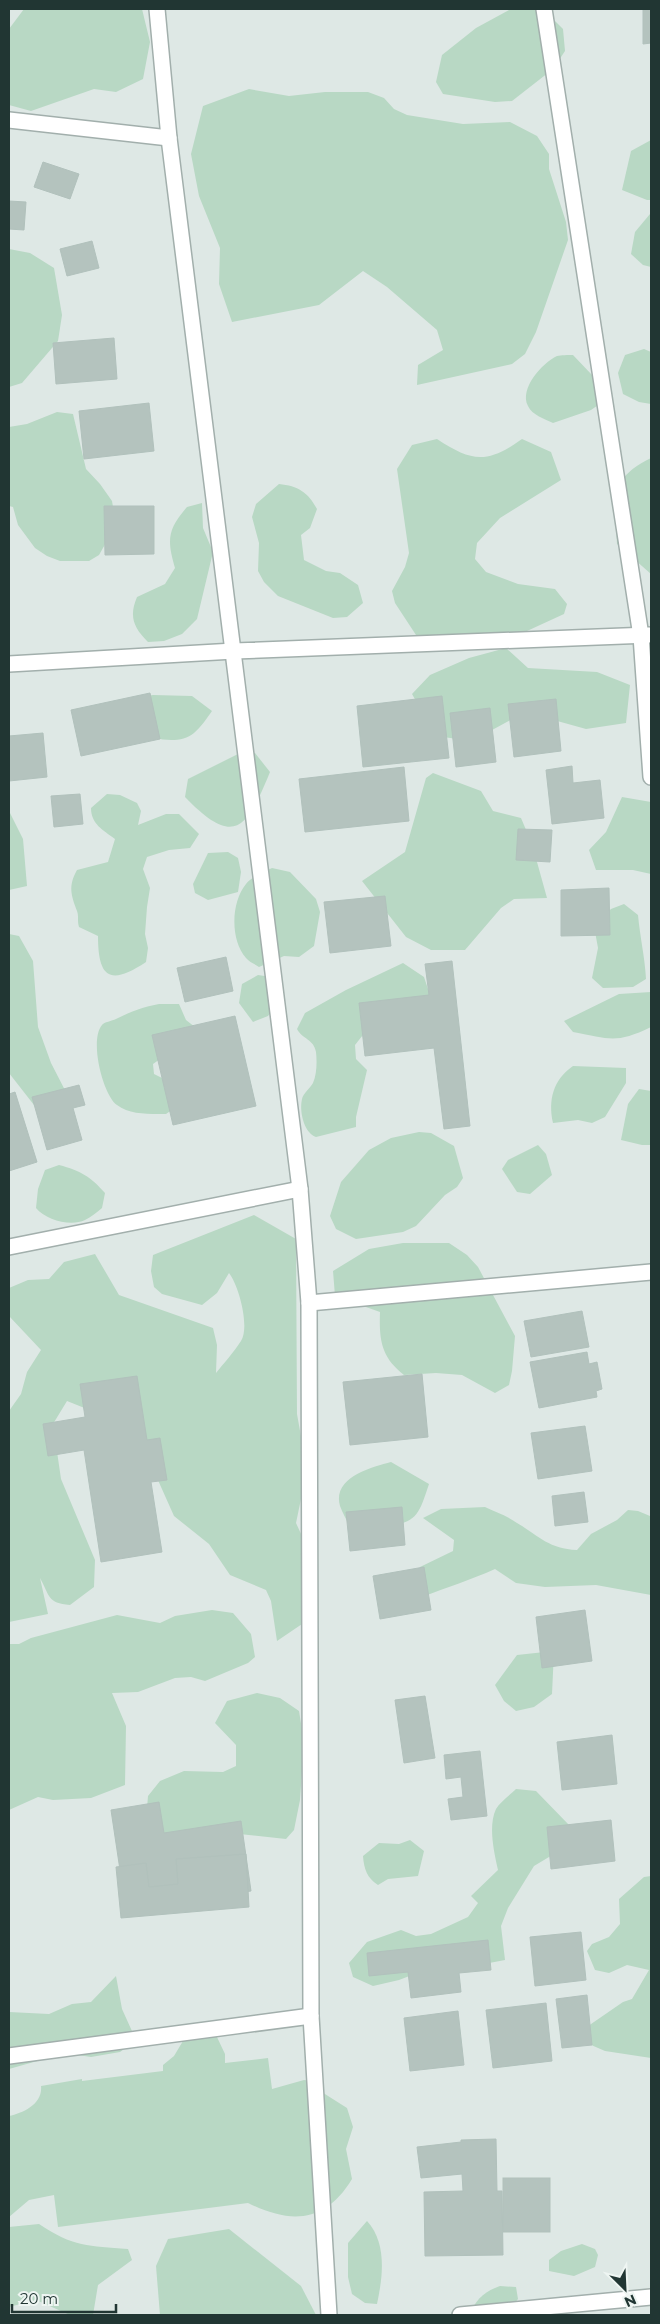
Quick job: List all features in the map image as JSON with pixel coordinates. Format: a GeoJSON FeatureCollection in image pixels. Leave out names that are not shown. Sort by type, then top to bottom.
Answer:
{"type":"FeatureCollection","features":[{"type":"Feature","properties":{"kind":"street"},"geometry":{"type":"LineString","coordinates":[[156,9],[169,138],[300,1189],[309,1303],[311,2016],[329,2315]]}},
{"type":"Feature","properties":{"kind":"street"},"geometry":{"type":"LineString","coordinates":[[544,9],[646,636],[651,777]]}},
{"type":"Feature","properties":{"kind":"street"},"geometry":{"type":"LineString","coordinates":[[9,120],[169,138]]}},
{"type":"Feature","properties":{"kind":"street"},"geometry":{"type":"LineString","coordinates":[[9,664],[234,651],[646,636]]}},
{"type":"Feature","properties":{"kind":"street"},"geometry":{"type":"LineString","coordinates":[[9,1247],[300,1189]]}},
{"type":"Feature","properties":{"kind":"street"},"geometry":{"type":"LineString","coordinates":[[309,1303],[651,1272]]}},
{"type":"Feature","properties":{"kind":"street"},"geometry":{"type":"LineString","coordinates":[[9,2056],[311,2016]]}},
{"type":"Feature","properties":{"kind":"street"},"geometry":{"type":"LineString","coordinates":[[460,2315],[651,2297]]}},
{"type":"Feature","properties":{"kind":"green space"},"geometry":{"type":"Polygon","coordinates":[[[24,9],[142,9],[150,42],[143,79],[116,92],[94,89],[31,111],[9,105],[9,29],[24,9]]]}},
{"type":"Feature","properties":{"kind":"green space"},"geometry":{"type":"Polygon","coordinates":[[[511,9],[543,9],[563,29],[565,51],[553,69],[512,101],[495,102],[443,94],[436,82],[442,55],[476,28],[511,9]]]}},
{"type":"Feature","properties":{"kind":"green space"},"geometry":{"type":"Polygon","coordinates":[[[249,89],[289,96],[325,92],[368,92],[384,98],[394,109],[407,115],[463,124],[510,122],[537,136],[549,154],[549,169],[566,222],[568,240],[536,332],[525,354],[512,364],[417,385],[418,365],[443,350],[437,330],[387,287],[363,271],[319,305],[232,322],[219,284],[220,248],[199,196],[191,154],[203,106],[249,89]]]}},
{"type":"Feature","properties":{"kind":"green space"},"geometry":{"type":"Polygon","coordinates":[[[651,140],[651,200],[647,200],[622,190],[631,151],[651,140]]]}},
{"type":"Feature","properties":{"kind":"green space"},"geometry":{"type":"Polygon","coordinates":[[[650,214],[651,267],[643,265],[631,254],[635,232],[650,214]]]}},
{"type":"Feature","properties":{"kind":"green space"},"geometry":{"type":"Polygon","coordinates":[[[9,249],[30,253],[54,268],[62,315],[58,341],[22,383],[9,387],[9,249]]]}},
{"type":"Feature","properties":{"kind":"green space"},"geometry":{"type":"Polygon","coordinates":[[[644,349],[651,352],[651,404],[639,402],[623,394],[618,373],[625,355],[644,349]]]}},
{"type":"Feature","properties":{"kind":"green space"},"geometry":{"type":"Polygon","coordinates":[[[573,355],[592,375],[604,401],[591,410],[553,423],[532,412],[528,406],[526,399],[529,385],[539,370],[551,359],[557,356],[573,355]]]}},
{"type":"Feature","properties":{"kind":"green space"},"geometry":{"type":"Polygon","coordinates":[[[57,412],[73,414],[86,469],[112,501],[116,525],[99,555],[89,561],[60,561],[47,556],[35,548],[18,525],[13,507],[9,506],[9,427],[27,424],[57,412]]]}},
{"type":"Feature","properties":{"kind":"green space"},"geometry":{"type":"Polygon","coordinates":[[[437,439],[449,447],[470,456],[480,457],[499,453],[522,439],[551,452],[561,480],[500,518],[477,543],[475,559],[486,572],[518,584],[555,589],[567,604],[564,614],[527,631],[502,639],[416,635],[395,603],[392,591],[405,567],[409,553],[397,469],[412,445],[437,439]]]}},
{"type":"Feature","properties":{"kind":"green space"},"geometry":{"type":"Polygon","coordinates":[[[651,458],[651,574],[617,544],[615,504],[620,483],[627,474],[651,458]]]}},
{"type":"Feature","properties":{"kind":"green space"},"geometry":{"type":"Polygon","coordinates":[[[279,484],[292,486],[302,491],[310,498],[317,509],[310,528],[301,535],[304,560],[326,571],[340,573],[358,585],[363,603],[347,617],[333,618],[278,596],[264,582],[258,571],[259,543],[252,517],[256,504],[279,484]]]}},
{"type":"Feature","properties":{"kind":"green space"},"geometry":{"type":"Polygon","coordinates":[[[202,503],[203,528],[213,552],[197,619],[182,634],[164,641],[148,642],[134,621],[133,610],[137,597],[165,584],[175,568],[170,542],[172,529],[187,507],[202,503]]]}},
{"type":"Feature","properties":{"kind":"green space"},"geometry":{"type":"Polygon","coordinates":[[[506,648],[528,668],[597,672],[630,685],[626,723],[586,729],[525,712],[472,741],[436,736],[412,694],[430,675],[469,658],[506,648]]]}},
{"type":"Feature","properties":{"kind":"green space"},"geometry":{"type":"Polygon","coordinates":[[[153,695],[192,696],[212,711],[199,728],[188,737],[167,740],[145,736],[139,734],[141,697],[153,695]]]}},
{"type":"Feature","properties":{"kind":"green space"},"geometry":{"type":"Polygon","coordinates":[[[240,753],[255,753],[270,772],[254,807],[246,818],[238,825],[228,827],[216,823],[185,797],[188,779],[240,753]]]}},
{"type":"Feature","properties":{"kind":"green space"},"geometry":{"type":"Polygon","coordinates":[[[433,773],[481,791],[493,811],[521,818],[532,844],[547,898],[514,899],[501,908],[465,950],[431,950],[406,937],[362,881],[405,852],[426,778],[433,773]]]}},
{"type":"Feature","properties":{"kind":"green space"},"geometry":{"type":"Polygon","coordinates":[[[107,794],[120,795],[137,803],[141,811],[138,825],[166,814],[179,814],[199,834],[190,848],[169,850],[147,857],[143,869],[150,888],[145,934],[148,948],[146,962],[123,974],[115,975],[108,974],[100,961],[98,936],[79,927],[78,913],[71,890],[72,881],[77,870],[108,862],[115,839],[95,822],[91,808],[107,794]]]}},
{"type":"Feature","properties":{"kind":"green space"},"geometry":{"type":"Polygon","coordinates":[[[622,797],[651,802],[651,874],[633,870],[596,870],[589,850],[606,832],[622,797]]]}},
{"type":"Feature","properties":{"kind":"green space"},"geometry":{"type":"Polygon","coordinates":[[[9,811],[23,839],[27,886],[9,890],[9,811]]]}},
{"type":"Feature","properties":{"kind":"green space"},"geometry":{"type":"Polygon","coordinates":[[[228,852],[238,858],[241,872],[238,892],[208,900],[195,893],[193,884],[208,853],[228,852]]]}},
{"type":"Feature","properties":{"kind":"green space"},"geometry":{"type":"Polygon","coordinates":[[[272,868],[290,872],[316,899],[320,912],[314,946],[299,957],[284,956],[259,967],[247,959],[237,941],[234,921],[235,911],[237,901],[248,881],[272,868]]]}},
{"type":"Feature","properties":{"kind":"green space"},"geometry":{"type":"Polygon","coordinates":[[[624,904],[638,915],[646,979],[633,987],[603,988],[592,978],[598,948],[594,926],[611,909],[624,904]]]}},
{"type":"Feature","properties":{"kind":"green space"},"geometry":{"type":"Polygon","coordinates":[[[9,934],[19,936],[33,961],[38,1027],[51,1063],[69,1098],[64,1110],[34,1105],[9,1073],[9,934]]]}},
{"type":"Feature","properties":{"kind":"green space"},"geometry":{"type":"Polygon","coordinates":[[[403,963],[424,977],[430,995],[370,1026],[355,1045],[356,1059],[367,1070],[356,1117],[356,1127],[316,1137],[312,1135],[303,1121],[301,1109],[303,1097],[313,1083],[317,1063],[313,1044],[297,1029],[305,1013],[346,990],[403,963]]]}},
{"type":"Feature","properties":{"kind":"green space"},"geometry":{"type":"Polygon","coordinates":[[[258,975],[271,977],[282,985],[283,996],[268,1016],[253,1022],[239,1003],[242,984],[258,975]]]}},
{"type":"Feature","properties":{"kind":"green space"},"geometry":{"type":"Polygon","coordinates":[[[651,992],[651,1027],[629,1036],[613,1039],[573,1032],[564,1021],[619,994],[651,992]]]}},
{"type":"Feature","properties":{"kind":"green space"},"geometry":{"type":"Polygon","coordinates":[[[159,1004],[179,1004],[186,1020],[200,1031],[153,1064],[154,1074],[162,1078],[176,1107],[166,1114],[128,1111],[117,1105],[107,1090],[99,1067],[97,1054],[98,1032],[104,1023],[136,1010],[159,1004]]]}},
{"type":"Feature","properties":{"kind":"green space"},"geometry":{"type":"Polygon","coordinates":[[[573,1066],[626,1068],[626,1083],[605,1117],[592,1123],[578,1120],[553,1123],[551,1106],[554,1091],[561,1078],[573,1066]]]}},
{"type":"Feature","properties":{"kind":"green space"},"geometry":{"type":"Polygon","coordinates":[[[639,1089],[651,1091],[651,1145],[621,1140],[628,1104],[639,1089]]]}},
{"type":"Feature","properties":{"kind":"green space"},"geometry":{"type":"Polygon","coordinates":[[[419,1132],[431,1133],[454,1146],[463,1178],[457,1187],[445,1195],[416,1226],[403,1232],[356,1239],[336,1229],[330,1216],[341,1182],[369,1150],[391,1138],[419,1132]]]}},
{"type":"Feature","properties":{"kind":"green space"},"geometry":{"type":"Polygon","coordinates":[[[538,1145],[546,1154],[552,1175],[530,1194],[517,1192],[502,1169],[508,1160],[538,1145]]]}},
{"type":"Feature","properties":{"kind":"green space"},"geometry":{"type":"Polygon","coordinates":[[[59,1165],[85,1175],[105,1193],[102,1208],[85,1220],[73,1223],[59,1221],[46,1216],[36,1208],[38,1189],[45,1170],[59,1165]]]}},
{"type":"Feature","properties":{"kind":"green space"},"geometry":{"type":"Polygon","coordinates":[[[254,1215],[296,1239],[297,1414],[307,1470],[296,1523],[307,1547],[305,1622],[277,1641],[271,1601],[266,1590],[230,1575],[209,1544],[174,1516],[149,1460],[127,1425],[67,1401],[53,1424],[61,1479],[95,1560],[94,1587],[70,1605],[63,1604],[50,1598],[40,1578],[48,1614],[9,1622],[9,1411],[21,1394],[27,1372],[41,1350],[9,1316],[9,1288],[28,1280],[49,1279],[64,1262],[95,1254],[119,1295],[213,1328],[217,1345],[216,1373],[241,1341],[243,1335],[244,1317],[240,1297],[233,1279],[229,1273],[217,1293],[202,1305],[162,1294],[154,1287],[151,1271],[153,1255],[254,1215]]]}},
{"type":"Feature","properties":{"kind":"green space"},"geometry":{"type":"Polygon","coordinates":[[[403,1243],[449,1243],[467,1255],[478,1267],[515,1336],[509,1385],[495,1393],[462,1375],[436,1373],[404,1375],[390,1362],[386,1355],[381,1339],[380,1312],[335,1296],[333,1271],[369,1249],[403,1243]]]}},
{"type":"Feature","properties":{"kind":"green space"},"geometry":{"type":"Polygon","coordinates":[[[391,1462],[429,1484],[419,1511],[409,1520],[394,1526],[366,1530],[351,1528],[340,1506],[339,1496],[342,1488],[355,1475],[391,1462]]]}},
{"type":"Feature","properties":{"kind":"green space"},"geometry":{"type":"Polygon","coordinates":[[[485,1507],[510,1518],[552,1544],[577,1550],[591,1534],[617,1520],[628,1510],[638,1511],[650,1516],[651,1595],[596,1585],[545,1587],[516,1583],[495,1569],[422,1597],[415,1583],[420,1567],[453,1551],[454,1540],[423,1518],[441,1509],[485,1507]]]}},
{"type":"Feature","properties":{"kind":"green space"},"geometry":{"type":"Polygon","coordinates":[[[212,1610],[233,1613],[251,1634],[255,1657],[248,1663],[205,1681],[191,1677],[175,1678],[138,1692],[112,1693],[126,1726],[125,1785],[91,1798],[53,1800],[38,1797],[9,1810],[9,1644],[19,1644],[31,1638],[117,1615],[160,1623],[175,1616],[212,1610]]]}},
{"type":"Feature","properties":{"kind":"green space"},"geometry":{"type":"Polygon","coordinates":[[[554,1651],[552,1694],[534,1707],[516,1711],[504,1701],[495,1685],[517,1655],[554,1651]]]}},
{"type":"Feature","properties":{"kind":"green space"},"geometry":{"type":"Polygon","coordinates":[[[257,1693],[280,1698],[299,1711],[304,1742],[300,1800],[294,1830],[286,1839],[230,1833],[207,1845],[156,1832],[146,1821],[148,1796],[160,1781],[184,1771],[223,1772],[236,1766],[236,1745],[215,1723],[227,1701],[257,1693]]]}},
{"type":"Feature","properties":{"kind":"green space"},"geometry":{"type":"Polygon","coordinates":[[[516,1789],[536,1791],[569,1825],[554,1854],[534,1866],[508,1908],[501,1926],[505,1960],[447,1971],[412,1975],[373,1986],[353,1977],[349,1963],[367,1942],[401,1930],[416,1936],[431,1934],[468,1917],[478,1903],[471,1896],[498,1870],[492,1831],[496,1809],[516,1789]]]}},
{"type":"Feature","properties":{"kind":"green space"},"geometry":{"type":"Polygon","coordinates":[[[410,1840],[424,1851],[418,1876],[388,1879],[378,1885],[374,1882],[367,1873],[363,1856],[379,1843],[399,1844],[410,1840]]]}},
{"type":"Feature","properties":{"kind":"green space"},"geometry":{"type":"Polygon","coordinates":[[[651,1876],[651,2058],[605,2051],[582,2041],[578,2033],[623,2002],[632,1999],[649,1970],[627,1965],[609,1973],[595,1970],[587,1951],[592,1944],[609,1937],[620,1924],[619,1899],[644,1877],[651,1876]]]}},
{"type":"Feature","properties":{"kind":"green space"},"geometry":{"type":"Polygon","coordinates":[[[116,1976],[122,2009],[136,2040],[120,2052],[91,2057],[78,2055],[55,2056],[9,2069],[9,2012],[49,2014],[72,2004],[91,2002],[116,1976]]]}},
{"type":"Feature","properties":{"kind":"green space"},"geometry":{"type":"Polygon","coordinates":[[[200,2031],[216,2035],[225,2054],[225,2063],[268,2058],[272,2089],[304,2080],[311,2081],[317,2089],[347,2108],[353,2127],[346,2149],[352,2179],[331,2204],[307,2215],[279,2215],[248,2203],[58,2227],[54,2195],[29,2200],[9,2217],[9,2116],[31,2107],[39,2098],[41,2086],[82,2079],[82,2081],[163,2071],[163,2065],[174,2056],[183,2041],[200,2031]]]}},
{"type":"Feature","properties":{"kind":"green space"},"geometry":{"type":"Polygon","coordinates":[[[367,2221],[378,2239],[381,2250],[382,2271],[377,2304],[365,2303],[352,2294],[348,2277],[348,2243],[367,2221]]]}},
{"type":"Feature","properties":{"kind":"green space"},"geometry":{"type":"Polygon","coordinates":[[[39,2224],[51,2232],[82,2244],[128,2249],[132,2260],[98,2285],[93,2315],[70,2315],[36,2300],[9,2307],[9,2227],[39,2224]]]}},
{"type":"Feature","properties":{"kind":"green space"},"geometry":{"type":"Polygon","coordinates":[[[229,2229],[301,2286],[316,2315],[160,2315],[156,2266],[168,2239],[229,2229]]]}},
{"type":"Feature","properties":{"kind":"green space"},"geometry":{"type":"Polygon","coordinates":[[[582,2244],[595,2249],[598,2255],[595,2267],[574,2276],[549,2271],[549,2260],[561,2251],[582,2244]]]}},
{"type":"Feature","properties":{"kind":"green space"},"geometry":{"type":"Polygon","coordinates":[[[500,2286],[516,2287],[518,2299],[505,2315],[471,2311],[483,2295],[500,2286]]]}},
{"type":"Feature","properties":{"kind":"building"},"geometry":{"type":"Polygon","coordinates":[[[643,9],[651,9],[651,43],[643,44],[643,9]]]}},
{"type":"Feature","properties":{"kind":"building"},"geometry":{"type":"Polygon","coordinates":[[[43,162],[79,174],[70,199],[34,187],[43,162]]]}},
{"type":"Feature","properties":{"kind":"building"},"geometry":{"type":"Polygon","coordinates":[[[9,201],[26,202],[24,230],[9,229],[9,201]]]}},
{"type":"Feature","properties":{"kind":"building"},"geometry":{"type":"Polygon","coordinates":[[[92,241],[99,268],[67,276],[60,249],[92,241]]]}},
{"type":"Feature","properties":{"kind":"building"},"geometry":{"type":"Polygon","coordinates":[[[114,338],[117,379],[56,384],[53,343],[114,338]]]}},
{"type":"Feature","properties":{"kind":"building"},"geometry":{"type":"Polygon","coordinates":[[[149,403],[154,451],[84,459],[79,411],[149,403]]]}},
{"type":"Feature","properties":{"kind":"building"},"geometry":{"type":"Polygon","coordinates":[[[104,506],[154,506],[154,554],[105,555],[104,506]]]}},
{"type":"Feature","properties":{"kind":"building"},"geometry":{"type":"Polygon","coordinates":[[[150,693],[160,739],[81,756],[71,710],[150,693]]]}},
{"type":"Feature","properties":{"kind":"building"},"geometry":{"type":"Polygon","coordinates":[[[442,696],[449,758],[363,767],[357,706],[442,696]]]}},
{"type":"Feature","properties":{"kind":"building"},"geometry":{"type":"Polygon","coordinates":[[[556,699],[561,751],[514,757],[508,704],[556,699]]]}},
{"type":"Feature","properties":{"kind":"building"},"geometry":{"type":"Polygon","coordinates":[[[490,708],[496,762],[456,767],[450,713],[490,708]]]}},
{"type":"Feature","properties":{"kind":"building"},"geometry":{"type":"Polygon","coordinates":[[[43,733],[47,777],[9,781],[9,736],[43,733]]]}},
{"type":"Feature","properties":{"kind":"building"},"geometry":{"type":"Polygon","coordinates":[[[572,766],[573,783],[600,780],[604,818],[552,824],[546,770],[572,766]]]}},
{"type":"Feature","properties":{"kind":"building"},"geometry":{"type":"Polygon","coordinates":[[[404,767],[409,821],[305,832],[299,779],[404,767]]]}},
{"type":"Feature","properties":{"kind":"building"},"geometry":{"type":"Polygon","coordinates":[[[80,794],[83,824],[54,827],[51,796],[80,794]]]}},
{"type":"Feature","properties":{"kind":"building"},"geometry":{"type":"Polygon","coordinates":[[[518,829],[552,830],[550,862],[516,860],[518,829]]]}},
{"type":"Feature","properties":{"kind":"building"},"geometry":{"type":"Polygon","coordinates":[[[609,888],[610,935],[561,936],[561,890],[609,888]]]}},
{"type":"Feature","properties":{"kind":"building"},"geometry":{"type":"Polygon","coordinates":[[[385,896],[391,946],[330,953],[324,902],[385,896]]]}},
{"type":"Feature","properties":{"kind":"building"},"geometry":{"type":"Polygon","coordinates":[[[226,957],[233,991],[185,1002],[177,968],[226,957]]]}},
{"type":"Feature","properties":{"kind":"building"},"geometry":{"type":"Polygon","coordinates":[[[452,961],[470,1126],[444,1129],[434,1048],[365,1056],[359,1003],[429,995],[425,964],[452,961]]]}},
{"type":"Feature","properties":{"kind":"building"},"geometry":{"type":"Polygon","coordinates":[[[235,1016],[256,1106],[173,1125],[152,1035],[235,1016]]]}},
{"type":"Feature","properties":{"kind":"building"},"geometry":{"type":"Polygon","coordinates":[[[79,1085],[85,1105],[73,1108],[82,1140],[47,1150],[32,1097],[79,1085]]]}},
{"type":"Feature","properties":{"kind":"building"},"geometry":{"type":"Polygon","coordinates":[[[15,1092],[37,1162],[9,1171],[9,1094],[15,1092]]]}},
{"type":"Feature","properties":{"kind":"building"},"geometry":{"type":"Polygon","coordinates":[[[582,1311],[589,1347],[531,1357],[524,1321],[582,1311]]]}},
{"type":"Feature","properties":{"kind":"building"},"geometry":{"type":"Polygon","coordinates":[[[587,1352],[589,1364],[597,1362],[602,1389],[596,1391],[597,1397],[539,1408],[530,1362],[587,1352]]]}},
{"type":"Feature","properties":{"kind":"building"},"geometry":{"type":"Polygon","coordinates":[[[422,1374],[428,1437],[350,1445],[343,1382],[422,1374]]]}},
{"type":"Feature","properties":{"kind":"building"},"geometry":{"type":"Polygon","coordinates":[[[137,1376],[147,1440],[160,1438],[167,1480],[151,1482],[162,1552],[101,1562],[84,1450],[48,1456],[43,1424],[85,1417],[80,1384],[137,1376]]]}},
{"type":"Feature","properties":{"kind":"building"},"geometry":{"type":"Polygon","coordinates":[[[585,1426],[592,1471],[538,1479],[531,1433],[585,1426]]]}},
{"type":"Feature","properties":{"kind":"building"},"geometry":{"type":"Polygon","coordinates":[[[584,1492],[588,1522],[555,1526],[552,1496],[584,1492]]]}},
{"type":"Feature","properties":{"kind":"building"},"geometry":{"type":"Polygon","coordinates":[[[402,1507],[405,1545],[350,1551],[346,1512],[402,1507]]]}},
{"type":"Feature","properties":{"kind":"building"},"geometry":{"type":"Polygon","coordinates":[[[424,1567],[431,1610],[380,1619],[373,1576],[424,1567]]]}},
{"type":"Feature","properties":{"kind":"building"},"geometry":{"type":"Polygon","coordinates":[[[585,1610],[592,1661],[542,1668],[536,1617],[585,1610]]]}},
{"type":"Feature","properties":{"kind":"building"},"geometry":{"type":"Polygon","coordinates":[[[425,1696],[435,1758],[404,1763],[395,1700],[425,1696]]]}},
{"type":"Feature","properties":{"kind":"building"},"geometry":{"type":"Polygon","coordinates":[[[612,1735],[617,1784],[562,1790],[557,1742],[612,1735]]]}},
{"type":"Feature","properties":{"kind":"building"},"geometry":{"type":"Polygon","coordinates":[[[480,1751],[487,1816],[451,1820],[448,1799],[463,1797],[461,1777],[446,1779],[444,1755],[480,1751]]]}},
{"type":"Feature","properties":{"kind":"building"},"geometry":{"type":"Polygon","coordinates":[[[159,1802],[164,1833],[241,1821],[251,1891],[126,1910],[111,1810],[159,1802]]]}},
{"type":"Feature","properties":{"kind":"building"},"geometry":{"type":"Polygon","coordinates":[[[611,1820],[615,1861],[551,1869],[547,1827],[611,1820]]]}},
{"type":"Feature","properties":{"kind":"building"},"geometry":{"type":"Polygon","coordinates":[[[246,1854],[249,1907],[121,1918],[116,1867],[146,1863],[149,1887],[178,1884],[176,1859],[246,1854]]]}},
{"type":"Feature","properties":{"kind":"building"},"geometry":{"type":"Polygon","coordinates":[[[581,1932],[586,1980],[535,1986],[530,1937],[581,1932]]]}},
{"type":"Feature","properties":{"kind":"building"},"geometry":{"type":"Polygon","coordinates":[[[488,1940],[491,1970],[459,1973],[461,1992],[411,1998],[408,1972],[369,1976],[367,1953],[488,1940]]]}},
{"type":"Feature","properties":{"kind":"building"},"geometry":{"type":"Polygon","coordinates":[[[587,1995],[592,2045],[562,2048],[556,1999],[587,1995]]]}},
{"type":"Feature","properties":{"kind":"building"},"geometry":{"type":"Polygon","coordinates":[[[546,2003],[552,2061],[493,2068],[486,2010],[546,2003]]]}},
{"type":"Feature","properties":{"kind":"building"},"geometry":{"type":"Polygon","coordinates":[[[458,2011],[464,2065],[410,2071],[404,2018],[458,2011]]]}},
{"type":"Feature","properties":{"kind":"building"},"geometry":{"type":"Polygon","coordinates":[[[496,2139],[497,2191],[502,2191],[503,2255],[425,2256],[424,2192],[463,2191],[462,2174],[421,2178],[417,2147],[461,2142],[461,2140],[496,2139]]]}},
{"type":"Feature","properties":{"kind":"building"},"geometry":{"type":"Polygon","coordinates":[[[503,2178],[550,2178],[550,2232],[503,2232],[503,2178]]]}}]}
